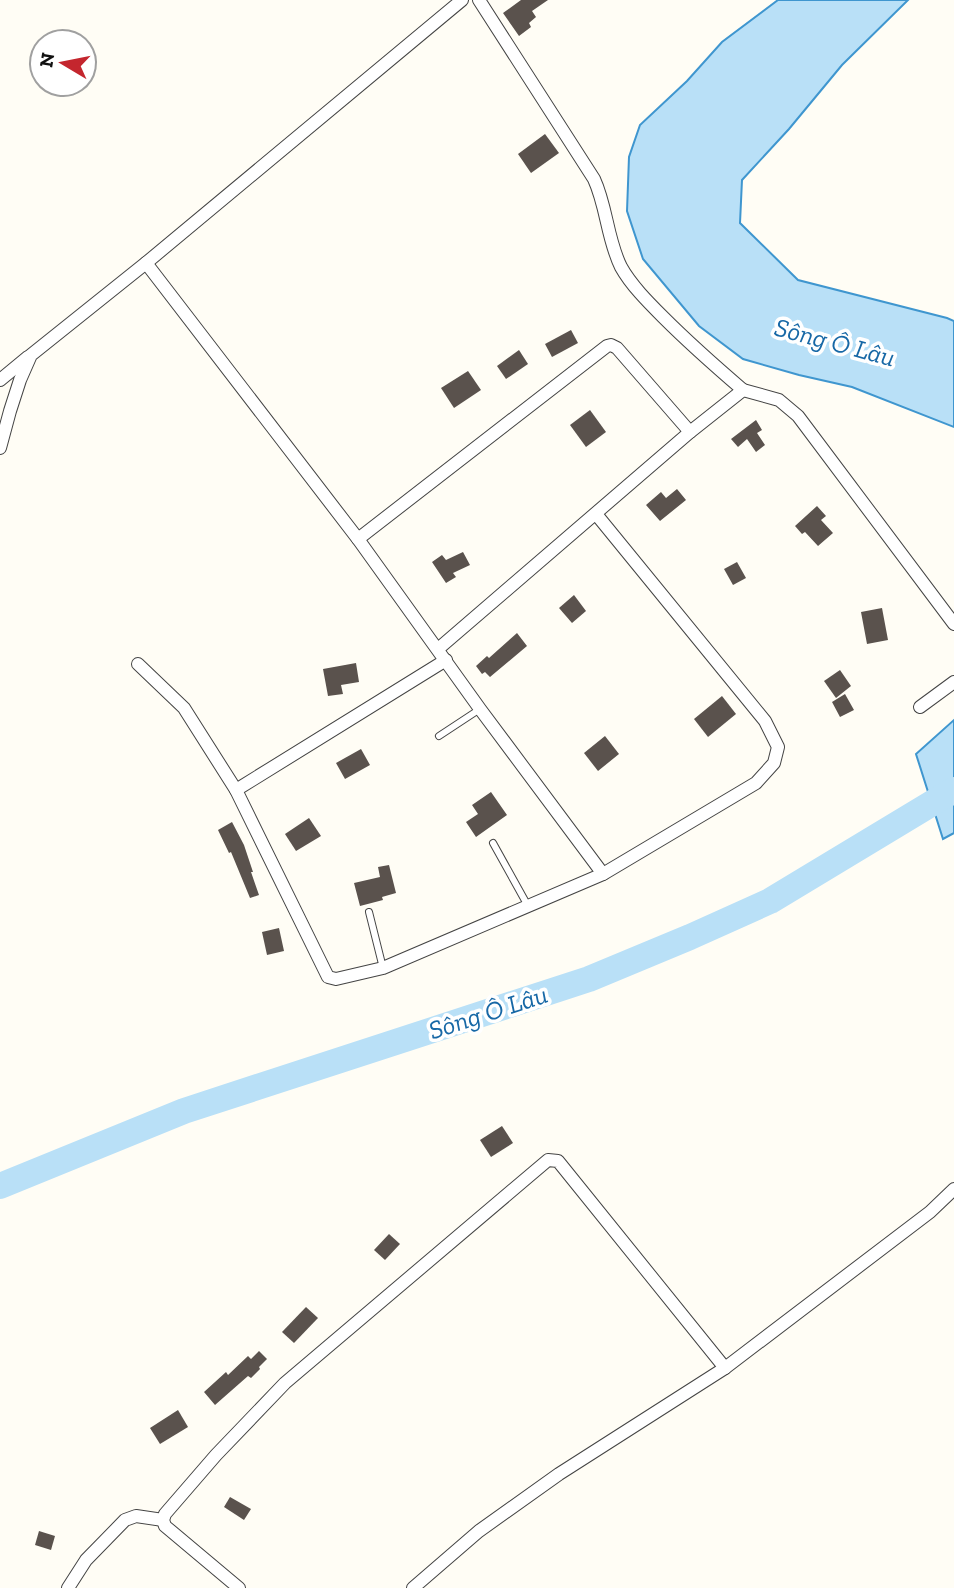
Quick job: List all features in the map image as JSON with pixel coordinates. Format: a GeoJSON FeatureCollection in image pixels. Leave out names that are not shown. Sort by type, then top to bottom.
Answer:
{"type":"FeatureCollection","features":[{"type":"Feature","properties":{"kind":"street"},"geometry":{"type":"LineString","coordinates":[[0,380],[146,263],[463,0]]}},
{"type":"Feature","properties":{"kind":"street"},"geometry":{"type":"LineString","coordinates":[[479,0],[594,179],[601,194],[611,240],[622,268],[661,315],[743,390],[779,400],[798,416],[954,624]]}},
{"type":"Feature","properties":{"kind":"street"},"geometry":{"type":"LineString","coordinates":[[146,263],[358,540],[603,874]]}},
{"type":"Feature","properties":{"kind":"street"},"geometry":{"type":"LineString","coordinates":[[358,540],[607,346],[617,348],[690,432]]}},
{"type":"Feature","properties":{"kind":"street"},"geometry":{"type":"LineString","coordinates":[[0,448],[16,391],[31,355]]}},
{"type":"Feature","properties":{"kind":"street"},"geometry":{"type":"LineString","coordinates":[[236,790],[442,655],[596,514],[743,390]]}},
{"type":"Feature","properties":{"kind":"street"},"geometry":{"type":"LineString","coordinates":[[138,664],[184,708],[236,790],[328,977],[336,979],[383,968],[603,874],[756,783],[774,763],[778,747],[765,721],[596,514]]}},
{"type":"Feature","properties":{"kind":"street"},"geometry":{"type":"LineString","coordinates":[[920,707],[954,682]]}},
{"type":"Feature","properties":{"kind":"street"},"geometry":{"type":"LineString","coordinates":[[239,1588],[166,1526],[163,1520],[165,1514],[216,1455],[285,1383],[548,1160],[558,1161],[725,1368]]}},
{"type":"Feature","properties":{"kind":"street"},"geometry":{"type":"LineString","coordinates":[[413,1588],[479,1531],[559,1474],[725,1368],[930,1212],[954,1189]]}},
{"type":"Feature","properties":{"kind":"street"},"geometry":{"type":"LineString","coordinates":[[68,1588],[86,1560],[125,1520],[136,1516],[163,1520]]}},
{"type":"Feature","properties":{"kind":"lane"},"geometry":{"type":"LineString","coordinates":[[439,736],[480,709]]}},
{"type":"Feature","properties":{"kind":"lane"},"geometry":{"type":"LineString","coordinates":[[493,843],[528,905]]}},
{"type":"Feature","properties":{"kind":"lane"},"geometry":{"type":"LineString","coordinates":[[369,912],[383,968]]}},
{"type":"Feature","properties":{"kind":"water"},"geometry":{"type":"Polygon","coordinates":[[[778,0],[908,0],[842,65],[742,180],[740,223],[798,280],[954,321],[954,427],[852,387],[743,359],[699,326],[643,259],[627,211],[629,157],[640,125],[687,81],[722,42],[778,0]]]}},
{"type":"Feature","properties":{"kind":"water"},"geometry":{"type":"Polygon","coordinates":[[[954,720],[954,833],[943,839],[916,754],[954,720]]]}},
{"type":"Feature","properties":{"kind":"building"},"geometry":{"type":"Polygon","coordinates":[[[521,0],[548,0],[532,11],[536,17],[529,23],[531,27],[519,36],[503,13],[521,0]]]}},
{"type":"Feature","properties":{"kind":"building"},"geometry":{"type":"Polygon","coordinates":[[[545,134],[559,153],[531,173],[518,154],[545,134]]]}},
{"type":"Feature","properties":{"kind":"building"},"geometry":{"type":"Polygon","coordinates":[[[571,330],[578,343],[552,357],[545,344],[571,330]]]}},
{"type":"Feature","properties":{"kind":"building"},"geometry":{"type":"Polygon","coordinates":[[[519,350],[528,364],[506,379],[497,366],[519,350]]]}},
{"type":"Feature","properties":{"kind":"building"},"geometry":{"type":"Polygon","coordinates":[[[468,371],[481,390],[454,408],[441,388],[468,371]]]}},
{"type":"Feature","properties":{"kind":"building"},"geometry":{"type":"Polygon","coordinates":[[[590,410],[606,432],[586,447],[570,425],[590,410]]]}},
{"type":"Feature","properties":{"kind":"building"},"geometry":{"type":"Polygon","coordinates":[[[756,420],[762,430],[757,433],[765,445],[756,452],[747,439],[738,447],[731,439],[756,420]]]}},
{"type":"Feature","properties":{"kind":"building"},"geometry":{"type":"Polygon","coordinates":[[[677,489],[686,500],[660,521],[646,505],[661,492],[666,498],[677,489]]]}},
{"type":"Feature","properties":{"kind":"building"},"geometry":{"type":"Polygon","coordinates":[[[817,506],[826,516],[821,520],[833,533],[818,546],[795,526],[817,506]]]}},
{"type":"Feature","properties":{"kind":"building"},"geometry":{"type":"Polygon","coordinates":[[[463,552],[470,565],[453,573],[456,577],[446,583],[432,562],[442,555],[446,560],[463,552]]]}},
{"type":"Feature","properties":{"kind":"building"},"geometry":{"type":"Polygon","coordinates":[[[737,562],[746,578],[733,585],[724,569],[737,562]]]}},
{"type":"Feature","properties":{"kind":"building"},"geometry":{"type":"Polygon","coordinates":[[[574,595],[586,611],[572,623],[559,608],[574,595]]]}},
{"type":"Feature","properties":{"kind":"building"},"geometry":{"type":"Polygon","coordinates":[[[882,608],[888,640],[867,644],[861,612],[882,608]]]}},
{"type":"Feature","properties":{"kind":"building"},"geometry":{"type":"Polygon","coordinates":[[[517,633],[527,646],[490,677],[485,672],[482,674],[476,666],[517,633]]]}},
{"type":"Feature","properties":{"kind":"building"},"geometry":{"type":"Polygon","coordinates":[[[356,663],[359,682],[341,685],[343,694],[328,696],[323,669],[356,663]]]}},
{"type":"Feature","properties":{"kind":"building"},"geometry":{"type":"Polygon","coordinates":[[[840,670],[851,686],[836,698],[824,681],[840,670]]]}},
{"type":"Feature","properties":{"kind":"building"},"geometry":{"type":"Polygon","coordinates":[[[845,694],[854,710],[840,717],[832,702],[845,694]]]}},
{"type":"Feature","properties":{"kind":"building"},"geometry":{"type":"Polygon","coordinates":[[[722,696],[736,714],[708,737],[694,719],[722,696]]]}},
{"type":"Feature","properties":{"kind":"building"},"geometry":{"type":"Polygon","coordinates":[[[605,736],[619,754],[598,771],[584,753],[605,736]]]}},
{"type":"Feature","properties":{"kind":"building"},"geometry":{"type":"Polygon","coordinates":[[[361,749],[370,765],[345,779],[336,763],[361,749]]]}},
{"type":"Feature","properties":{"kind":"building"},"geometry":{"type":"Polygon","coordinates":[[[491,792],[507,815],[476,837],[466,822],[478,814],[472,805],[491,792]]]}},
{"type":"Feature","properties":{"kind":"building"},"geometry":{"type":"Polygon","coordinates":[[[309,818],[321,836],[296,851],[285,834],[309,818]]]}},
{"type":"Feature","properties":{"kind":"building"},"geometry":{"type":"Polygon","coordinates":[[[232,822],[244,845],[259,895],[250,898],[231,852],[229,853],[218,830],[232,822]]]}},
{"type":"Feature","properties":{"kind":"building"},"geometry":{"type":"Polygon","coordinates":[[[389,865],[396,893],[382,897],[383,900],[360,906],[354,883],[380,877],[378,867],[389,865]]]}},
{"type":"Feature","properties":{"kind":"building"},"geometry":{"type":"Polygon","coordinates":[[[279,928],[284,951],[267,955],[262,932],[279,928]]]}},
{"type":"Feature","properties":{"kind":"building"},"geometry":{"type":"Polygon","coordinates":[[[502,1126],[513,1143],[491,1157],[480,1140],[502,1126]]]}},
{"type":"Feature","properties":{"kind":"building"},"geometry":{"type":"Polygon","coordinates":[[[389,1234],[400,1244],[385,1260],[374,1250],[389,1234]]]}},
{"type":"Feature","properties":{"kind":"building"},"geometry":{"type":"Polygon","coordinates":[[[306,1307],[318,1318],[294,1343],[282,1332],[306,1307]]]}},
{"type":"Feature","properties":{"kind":"building"},"geometry":{"type":"Polygon","coordinates":[[[259,1351],[267,1359],[260,1369],[215,1405],[204,1392],[226,1372],[228,1375],[248,1356],[251,1359],[259,1351]]]}},
{"type":"Feature","properties":{"kind":"building"},"geometry":{"type":"Polygon","coordinates":[[[178,1410],[188,1427],[160,1444],[150,1428],[178,1410]]]}},
{"type":"Feature","properties":{"kind":"building"},"geometry":{"type":"Polygon","coordinates":[[[230,1497],[251,1509],[244,1520],[224,1507],[230,1497]]]}},
{"type":"Feature","properties":{"kind":"building"},"geometry":{"type":"Polygon","coordinates":[[[39,1531],[55,1536],[51,1550],[35,1545],[39,1531]]]}},
{"type":"Feature","properties":{"kind":"waterway","name":"Sông Ô Lâu"},"geometry":{"type":"LineString","coordinates":[[0,1186],[184,1111],[589,979],[770,901],[954,790]]}}]}
